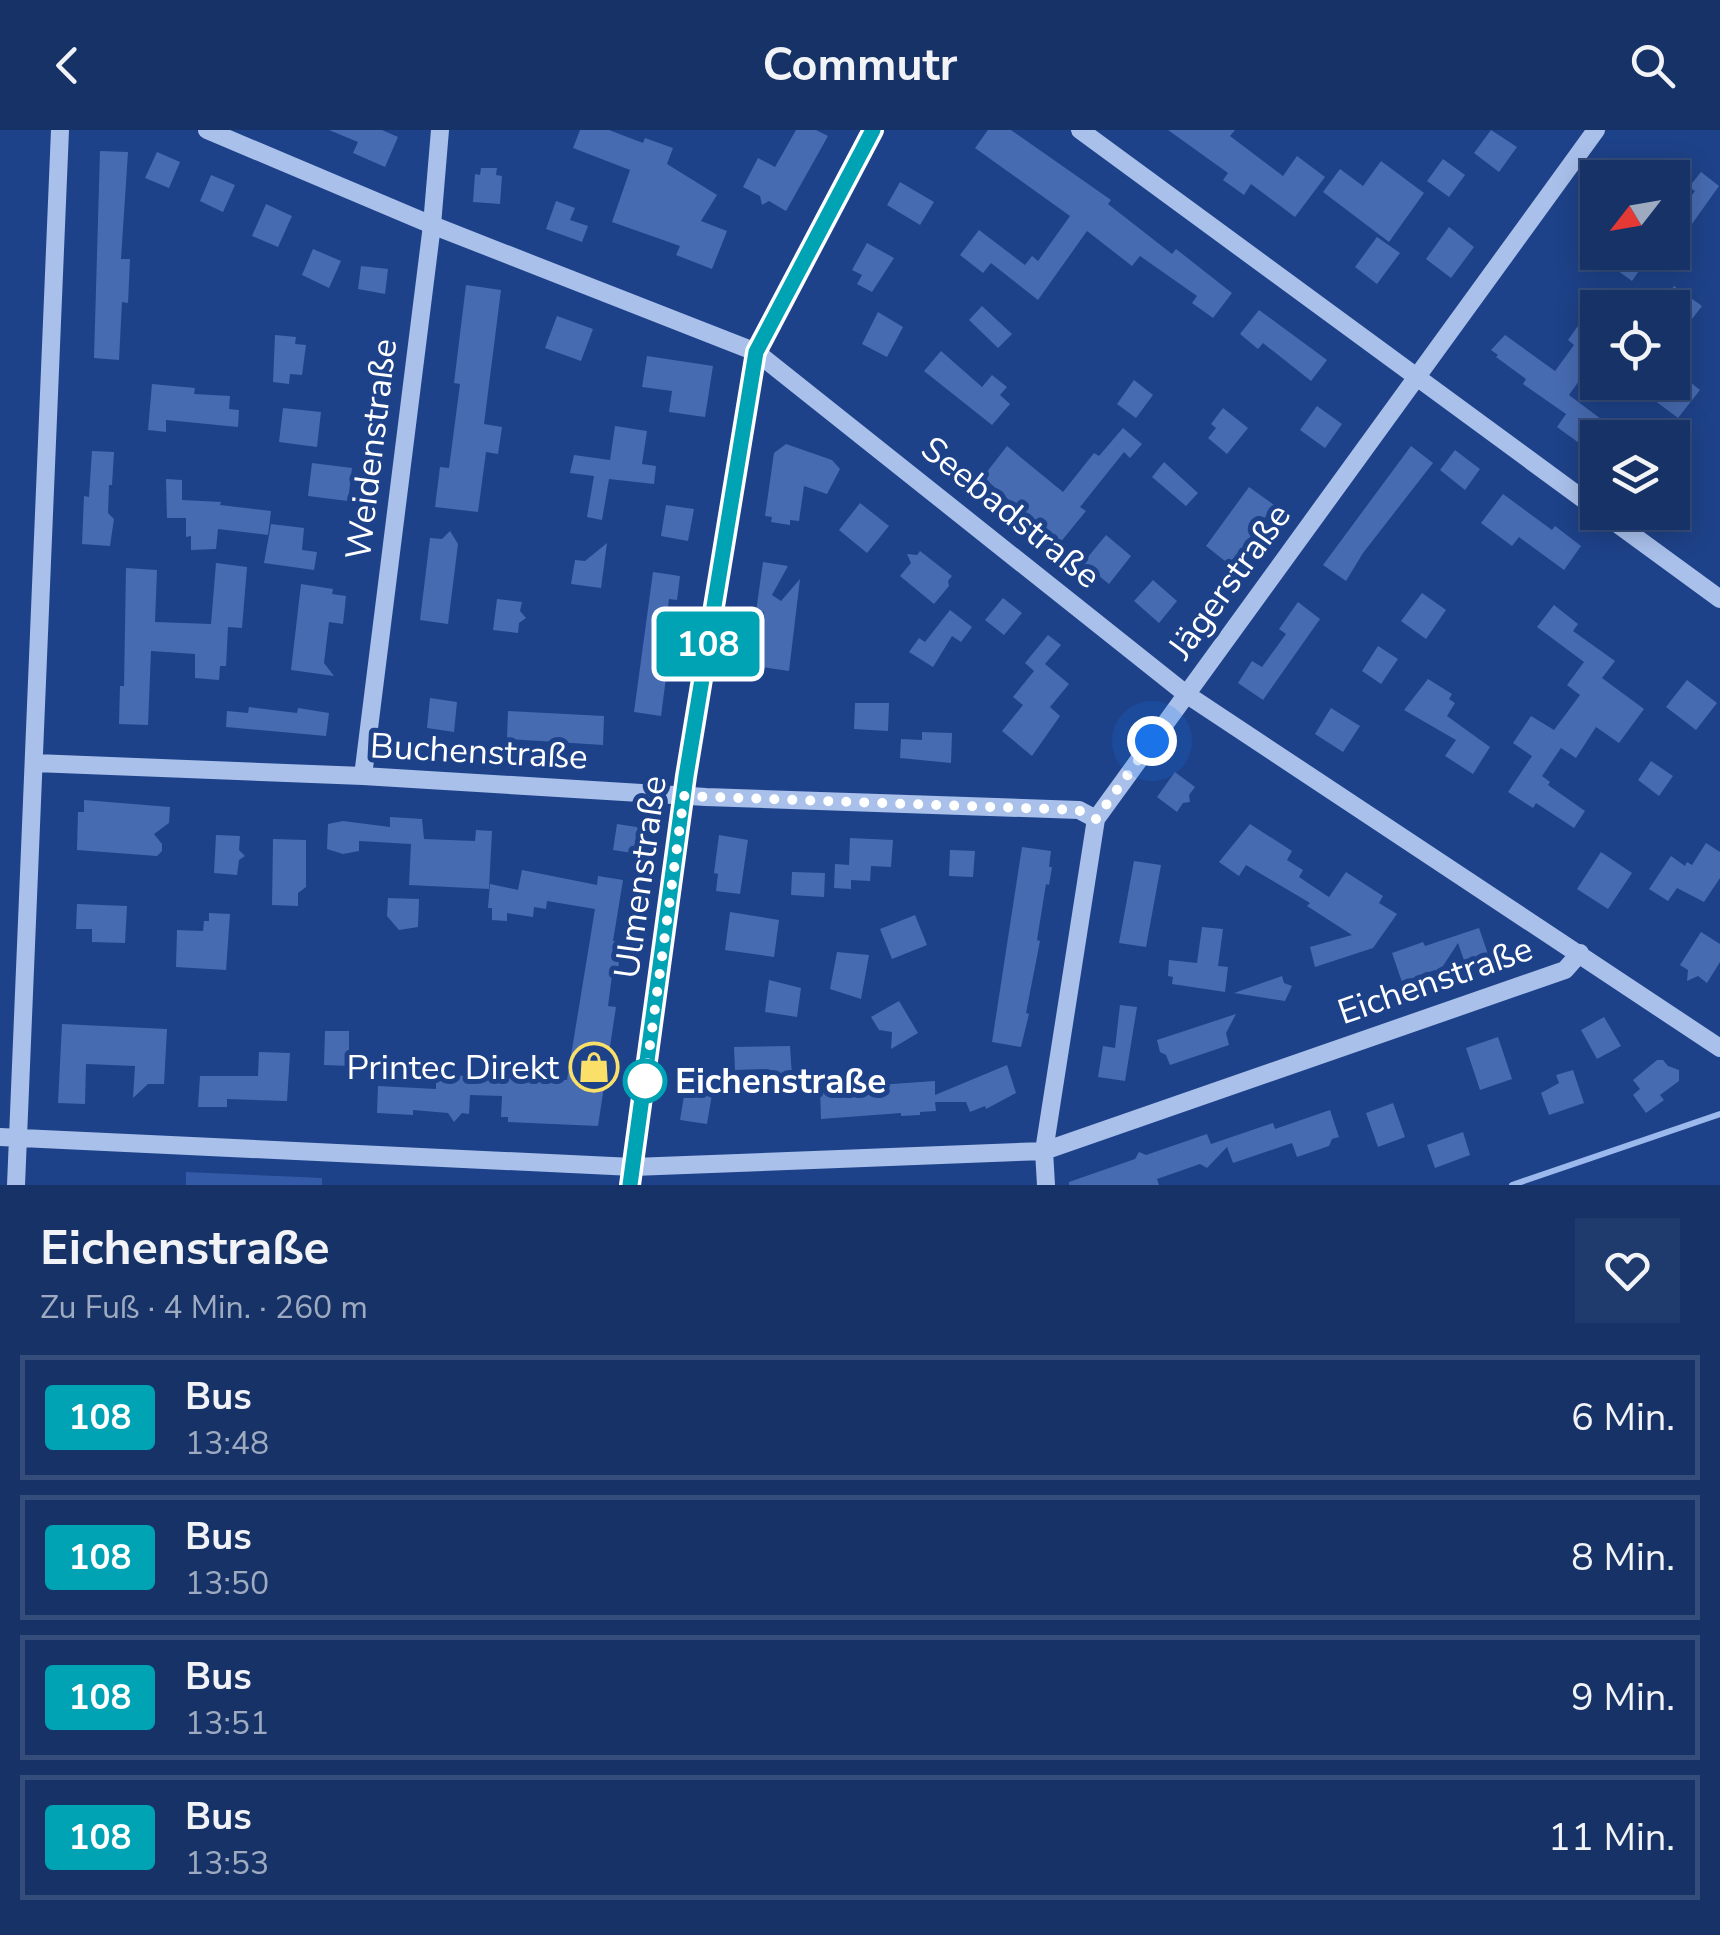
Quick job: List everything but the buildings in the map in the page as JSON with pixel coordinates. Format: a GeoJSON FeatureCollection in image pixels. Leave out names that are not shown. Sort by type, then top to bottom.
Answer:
{"type":"FeatureCollection","features":[{"type":"Feature","properties":{"kind":"street"},"geometry":{"type":"LineString","coordinates":[[16,1185],[9,1137],[35,764],[60,130]]}},
{"type":"Feature","properties":{"kind":"street","name":"Seebadstraße"},"geometry":{"type":"LineString","coordinates":[[207,130],[432,225],[756,352],[1186,694],[1720,1048]]}},
{"type":"Feature","properties":{"kind":"street","name":"Weidenstraße"},"geometry":{"type":"LineString","coordinates":[[362,776],[432,225],[440,130]]}},
{"type":"Feature","properties":{"kind":"street","name":"Ulmenstraße"},"geometry":{"type":"LineString","coordinates":[[631,1176],[684,796],[756,352],[872,130]]}},
{"type":"Feature","properties":{"kind":"street"},"geometry":{"type":"LineString","coordinates":[[1080,130],[1580,497]]}},
{"type":"Feature","properties":{"kind":"street","name":"Jägerstraße"},"geometry":{"type":"LineString","coordinates":[[1046,1185],[1044,1151],[1096,819],[1596,130]]}},
{"type":"Feature","properties":{"kind":"street"},"geometry":{"type":"LineString","coordinates":[[1625,530],[1720,599]]}},
{"type":"Feature","properties":{"kind":"street","name":"Buchenstraße"},"geometry":{"type":"LineString","coordinates":[[35,764],[362,776],[684,796],[1078,810],[1096,819]]}},
{"type":"Feature","properties":{"kind":"street","name":"Eichenstraße"},"geometry":{"type":"LineString","coordinates":[[9,1137],[631,1176],[1044,1151],[1565,970],[1580,953]]}},
{"type":"Feature","properties":{"kind":"shaded area"},"geometry":{"type":"Polygon","coordinates":[[[186,1172],[322,1178],[322,1185],[186,1185],[186,1172]]]}},
{"type":"Feature","properties":{"kind":"waterway"},"geometry":{"type":"LineString","coordinates":[[1512,1185],[1720,1114]]}},
{"type":"Feature","properties":{"kind":"bus line","name":"108"},"geometry":{"type":"LineString","coordinates":[[630,1185],[686,776],[756,352],[873,130]]}},
{"type":"Feature","properties":{"kind":"place","name":"Printec Direkt"},"geometry":{"type":"Point","coordinates":[594,1067]}},
{"type":"Feature","properties":{"kind":"place","name":"Eichenstraße"},"geometry":{"type":"Point","coordinates":[645,1081]}},
{"type":"Feature","properties":{"kind":"route"},"geometry":{"type":"LineString","coordinates":[[645,1081],[684,796],[1078,810],[1096,819],[1152,741]]}}]}
